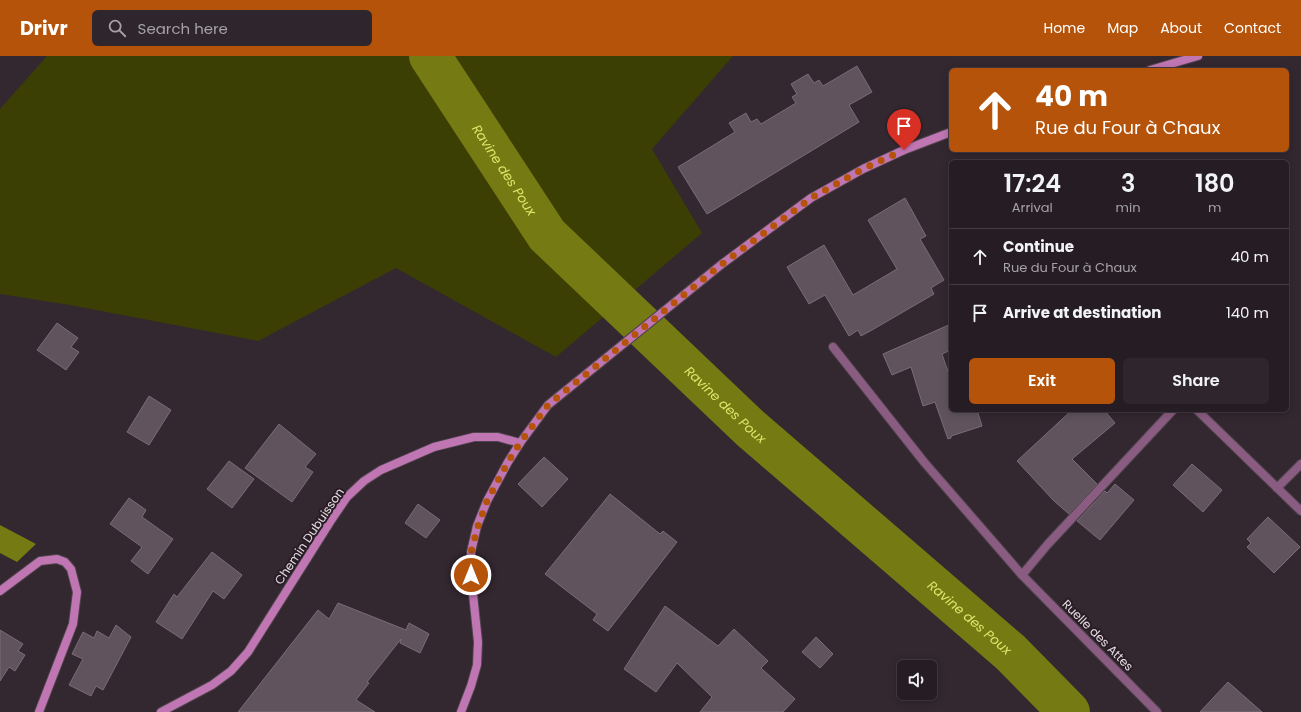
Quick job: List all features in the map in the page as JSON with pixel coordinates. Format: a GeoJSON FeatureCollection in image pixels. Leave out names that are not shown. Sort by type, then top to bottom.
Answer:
{"type":"FeatureCollection","features":[{"type":"Feature","properties":{"kind":"main road"},"geometry":{"type":"LineString","coordinates":[[1157,68],[1198,56]]}},
{"type":"Feature","properties":{"kind":"main road"},"geometry":{"type":"LineString","coordinates":[[461,712],[477,665],[478,642],[471,575],[471,552],[478,526],[487,501],[508,462],[548,405],[722,264],[811,198],[863,169],[904,150],[949,133]]}},
{"type":"Feature","properties":{"kind":"main road","name":"Chemin Dubuisson"},"geometry":{"type":"LineString","coordinates":[[161,712],[212,685],[231,671],[248,652],[343,503],[364,481],[381,470],[434,447],[474,437],[498,437],[520,443]]}},
{"type":"Feature","properties":{"kind":"main road"},"geometry":{"type":"LineString","coordinates":[[0,591],[40,561],[57,559],[65,562],[71,569],[76,592],[73,624],[40,712]]}},
{"type":"Feature","properties":{"kind":"street","name":"Ruelle des Attes"},"geometry":{"type":"LineString","coordinates":[[833,346],[924,462],[1022,575],[1157,712]]}},
{"type":"Feature","properties":{"kind":"street"},"geometry":{"type":"LineString","coordinates":[[1022,575],[1048,544],[1171,412]]}},
{"type":"Feature","properties":{"kind":"street"},"geometry":{"type":"LineString","coordinates":[[1200,412],[1301,511]]}},
{"type":"Feature","properties":{"kind":"street"},"geometry":{"type":"LineString","coordinates":[[1277,488],[1301,464]]}},
{"type":"Feature","properties":{"kind":"shaded area"},"geometry":{"type":"Polygon","coordinates":[[[47,56],[733,56],[652,149],[702,233],[556,357],[396,268],[258,341],[70,305],[0,294],[0,109],[47,56]]]}},
{"type":"Feature","properties":{"kind":"shaded area"},"geometry":{"type":"Polygon","coordinates":[[[0,525],[36,544],[17,562],[0,553],[0,525]]]}},
{"type":"Feature","properties":{"kind":"building"},"geometry":{"type":"Polygon","coordinates":[[[857,66],[872,92],[849,105],[859,122],[707,214],[678,167],[735,132],[729,123],[746,113],[751,122],[757,119],[761,124],[796,103],[792,97],[797,94],[791,84],[808,74],[814,83],[819,80],[823,86],[857,66]]]}},
{"type":"Feature","properties":{"kind":"building"},"geometry":{"type":"Polygon","coordinates":[[[905,198],[926,236],[920,239],[944,280],[931,288],[934,294],[861,336],[858,330],[849,336],[825,295],[809,304],[787,267],[824,245],[853,295],[897,269],[868,220],[905,198]]]}},
{"type":"Feature","properties":{"kind":"building"},"geometry":{"type":"Polygon","coordinates":[[[57,323],[78,338],[71,347],[79,352],[66,370],[37,350],[57,323]]]}},
{"type":"Feature","properties":{"kind":"building"},"geometry":{"type":"Polygon","coordinates":[[[949,325],[949,351],[942,354],[949,374],[949,412],[978,412],[982,426],[951,436],[951,438],[948,439],[935,402],[923,406],[911,367],[892,375],[883,354],[949,325]]]}},
{"type":"Feature","properties":{"kind":"building"},"geometry":{"type":"Polygon","coordinates":[[[149,396],[171,410],[149,445],[127,432],[149,396]]]}},
{"type":"Feature","properties":{"kind":"building"},"geometry":{"type":"Polygon","coordinates":[[[1070,412],[1106,412],[1115,423],[1072,459],[1097,484],[1069,514],[1054,501],[1017,461],[1070,412]]]}},
{"type":"Feature","properties":{"kind":"building"},"geometry":{"type":"Polygon","coordinates":[[[279,424],[316,454],[305,467],[313,472],[292,502],[245,468],[279,424]]]}},
{"type":"Feature","properties":{"kind":"building"},"geometry":{"type":"Polygon","coordinates":[[[544,457],[568,479],[542,507],[518,484],[544,457]]]}},
{"type":"Feature","properties":{"kind":"building"},"geometry":{"type":"Polygon","coordinates":[[[229,461],[254,479],[232,508],[207,489],[229,461]]]}},
{"type":"Feature","properties":{"kind":"building"},"geometry":{"type":"Polygon","coordinates":[[[1192,464],[1222,490],[1203,512],[1173,485],[1192,464]]]}},
{"type":"Feature","properties":{"kind":"building"},"geometry":{"type":"Polygon","coordinates":[[[1115,484],[1134,500],[1100,540],[1077,521],[1105,491],[1107,493],[1115,484]]]}},
{"type":"Feature","properties":{"kind":"building"},"geometry":{"type":"Polygon","coordinates":[[[610,494],[660,534],[663,531],[677,542],[608,631],[593,620],[597,614],[545,574],[610,494]]]}},
{"type":"Feature","properties":{"kind":"building"},"geometry":{"type":"Polygon","coordinates":[[[129,498],[146,510],[142,517],[173,539],[148,574],[131,561],[142,547],[110,524],[129,498]]]}},
{"type":"Feature","properties":{"kind":"building"},"geometry":{"type":"Polygon","coordinates":[[[418,504],[440,520],[426,538],[405,523],[418,504]]]}},
{"type":"Feature","properties":{"kind":"building"},"geometry":{"type":"Polygon","coordinates":[[[1268,517],[1300,547],[1274,573],[1247,547],[1251,543],[1247,539],[1268,517]]]}},
{"type":"Feature","properties":{"kind":"building"},"geometry":{"type":"Polygon","coordinates":[[[212,552],[242,575],[224,599],[213,591],[182,639],[156,622],[174,594],[177,597],[212,552]]]}},
{"type":"Feature","properties":{"kind":"building"},"geometry":{"type":"Polygon","coordinates":[[[338,603],[406,630],[409,623],[429,634],[420,653],[400,643],[401,639],[367,682],[369,683],[356,700],[375,712],[238,712],[318,610],[329,619],[338,603]]]}},
{"type":"Feature","properties":{"kind":"building"},"geometry":{"type":"Polygon","coordinates":[[[665,606],[718,646],[734,629],[768,661],[761,668],[795,699],[783,712],[700,712],[712,697],[677,663],[656,692],[624,669],[665,606]]]}},
{"type":"Feature","properties":{"kind":"building"},"geometry":{"type":"Polygon","coordinates":[[[116,625],[131,637],[103,690],[96,686],[91,696],[69,685],[83,659],[72,654],[83,632],[94,638],[97,631],[109,638],[116,625]]]}},
{"type":"Feature","properties":{"kind":"building"},"geometry":{"type":"Polygon","coordinates":[[[0,630],[23,644],[18,651],[25,655],[15,671],[9,667],[0,681],[0,630]]]}},
{"type":"Feature","properties":{"kind":"building"},"geometry":{"type":"Polygon","coordinates":[[[816,637],[833,654],[820,668],[802,652],[816,637]]]}},
{"type":"Feature","properties":{"kind":"building"},"geometry":{"type":"Polygon","coordinates":[[[1228,682],[1262,712],[1200,712],[1228,682]]]}},
{"type":"Feature","properties":{"kind":"waterway","name":"Ravine des Poux"},"geometry":{"type":"LineString","coordinates":[[430,56],[547,235],[751,429],[1010,652],[1069,712]]}},
{"type":"Feature","properties":{"kind":"route"},"geometry":{"type":"LineString","coordinates":[[471,575],[471,552],[487,501],[520,443],[548,405],[722,264],[811,198],[863,169],[904,150]]}}]}
